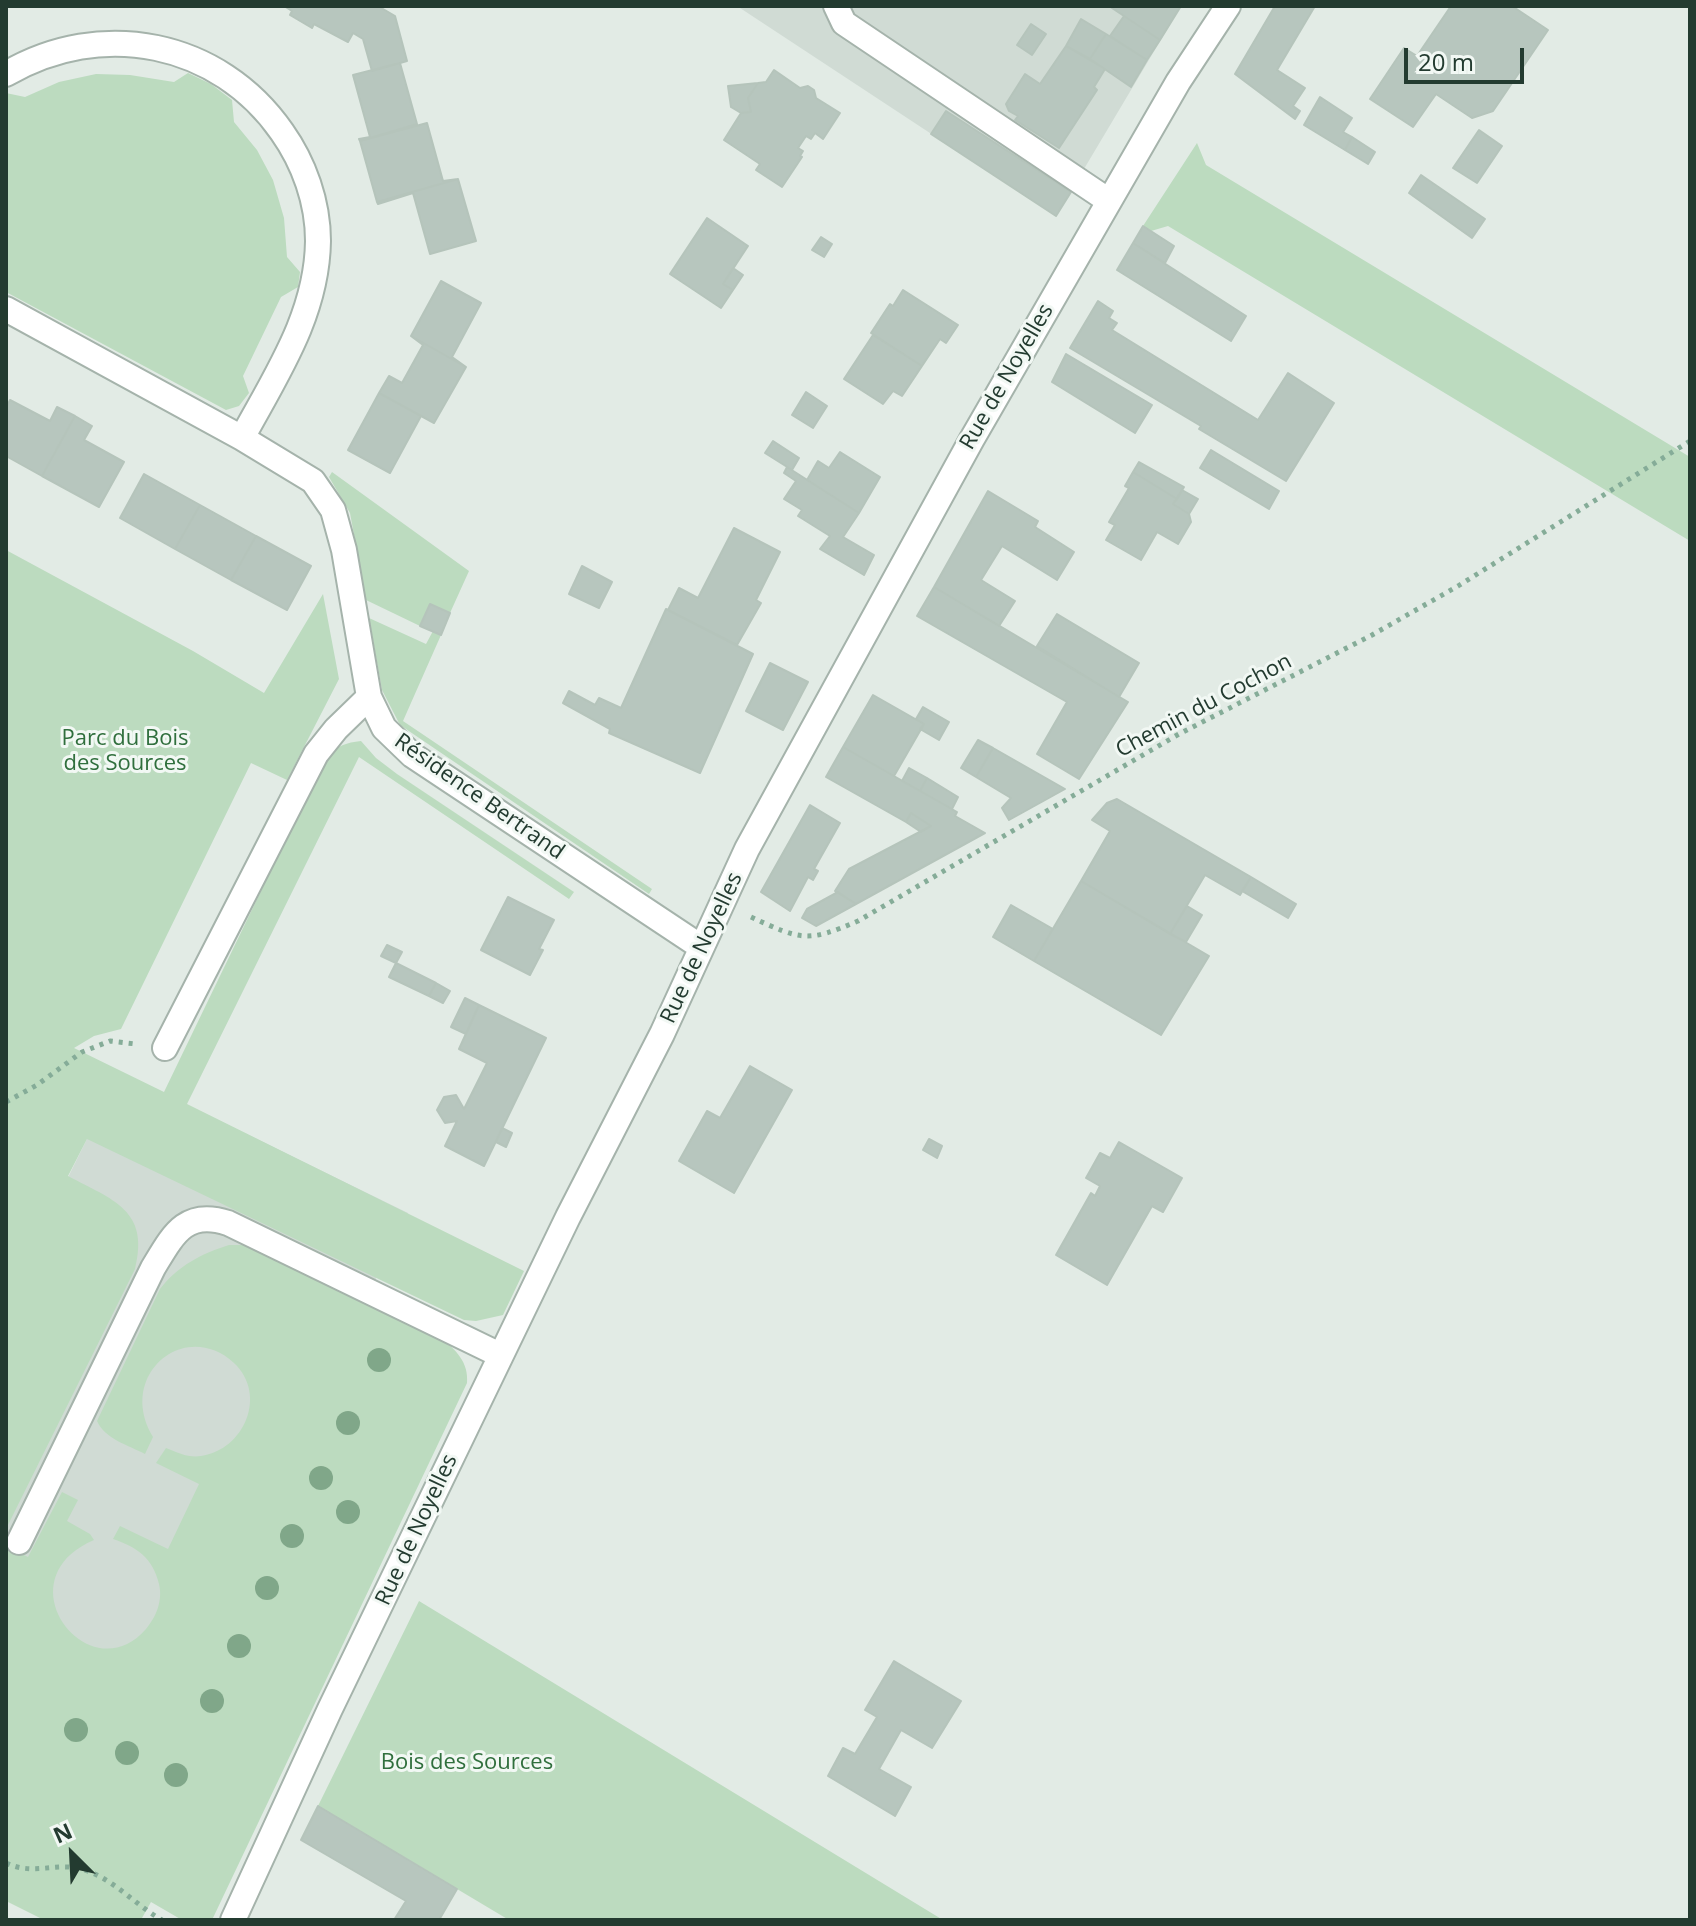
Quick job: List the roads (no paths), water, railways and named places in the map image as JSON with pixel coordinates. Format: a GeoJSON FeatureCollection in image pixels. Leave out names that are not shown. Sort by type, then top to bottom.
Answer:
{"type":"FeatureCollection","features":[{"type":"Feature","properties":{"kind":"street"},"geometry":{"type":"LineString","coordinates":[[836,6],[844,23],[1109,201]]}},
{"type":"Feature","properties":{"kind":"street","name":"Rue de Noyelles"},"geometry":{"type":"LineString","coordinates":[[233,1920],[330,1709],[500,1355],[598,1155],[657,1045],[720,904],[776,795],[917,537],[1109,201],[1178,82],[1228,6]]}},
{"type":"Feature","properties":{"kind":"street"},"geometry":{"type":"LineString","coordinates":[[6,74],[37,59],[86,45],[159,47],[208,65],[230,80],[266,111],[292,147],[309,184],[313,202],[318,239],[314,272],[297,336],[242,438]]}},
{"type":"Feature","properties":{"kind":"street","name":"Résidence Bertrand"},"geometry":{"type":"LineString","coordinates":[[6,309],[242,438],[313,481],[333,510],[344,550],[369,697],[384,728],[412,755],[701,947]]}},
{"type":"Feature","properties":{"kind":"street"},"geometry":{"type":"LineString","coordinates":[[165,1048],[316,754],[369,697]]}},
{"type":"Feature","properties":{"kind":"street"},"geometry":{"type":"LineString","coordinates":[[19,1542],[153,1268],[173,1237],[185,1224],[198,1218],[213,1218],[228,1223],[500,1355]]}},
{"type":"Feature","properties":{"kind":"park label","name":"Parc du Bois des Sources"},"geometry":{"type":"Point","coordinates":[125,752]}},
{"type":"Feature","properties":{"kind":"park label","name":"Bois des Sources"},"geometry":{"type":"Point","coordinates":[467,1763]}}]}
